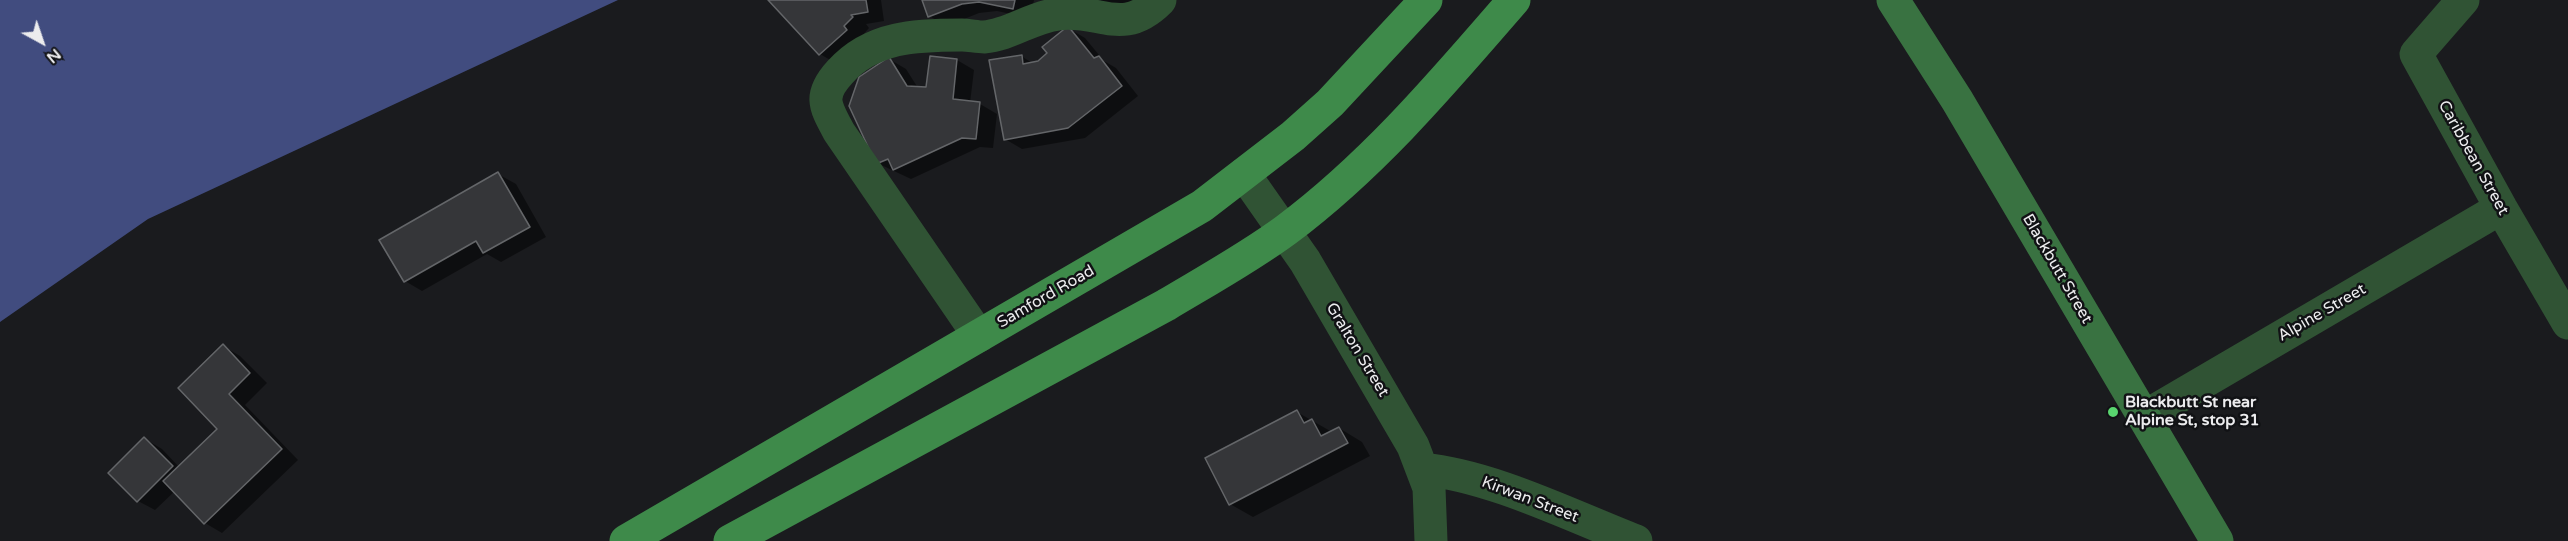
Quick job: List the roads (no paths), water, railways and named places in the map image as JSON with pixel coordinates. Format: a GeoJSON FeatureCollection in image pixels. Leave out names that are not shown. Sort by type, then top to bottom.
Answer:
{"type":"FeatureCollection","features":[{"type":"Feature","properties":{"kind":"main road","name":"Samford Road"},"geometry":{"type":"LineString","coordinates":[[626,541],[1202,206],[1330,103],[1426,0]]}},
{"type":"Feature","properties":{"kind":"main road"},"geometry":{"type":"LineString","coordinates":[[730,541],[1166,305],[1235,265],[1285,230],[1364,164],[1427,99],[1514,0]]}},
{"type":"Feature","properties":{"kind":"street"},"geometry":{"type":"LineString","coordinates":[[979,336],[839,132],[826,107],[825,93],[832,80],[859,55],[874,46],[896,39],[918,36],[984,37],[1003,33],[1058,14],[1075,14],[1117,21],[1136,18],[1160,0]]}},
{"type":"Feature","properties":{"kind":"street","name":"Caribbean Street"},"geometry":{"type":"LineString","coordinates":[[2463,0],[2416,54],[2501,208],[2568,322]]}},
{"type":"Feature","properties":{"kind":"street","name":"Blackbutt Street"},"geometry":{"type":"LineString","coordinates":[[1900,3],[2217,541]]}},
{"type":"Feature","properties":{"kind":"street","name":"Gralton Street"},"geometry":{"type":"LineString","coordinates":[[1244,174],[1285,230],[1413,446],[1430,497],[1431,541]]}},
{"type":"Feature","properties":{"kind":"street","name":"Alpine Street"},"geometry":{"type":"LineString","coordinates":[[2144,417],[2501,208]]}},
{"type":"Feature","properties":{"kind":"street","name":"Kirwan Street"},"geometry":{"type":"LineString","coordinates":[[1422,469],[1449,472],[1480,480],[1636,541]]}},
{"type":"Feature","properties":{"kind":"place","name":"Blackbutt St near Alpine St, stop 31"},"geometry":{"type":"Point","coordinates":[2113,412]}}]}
